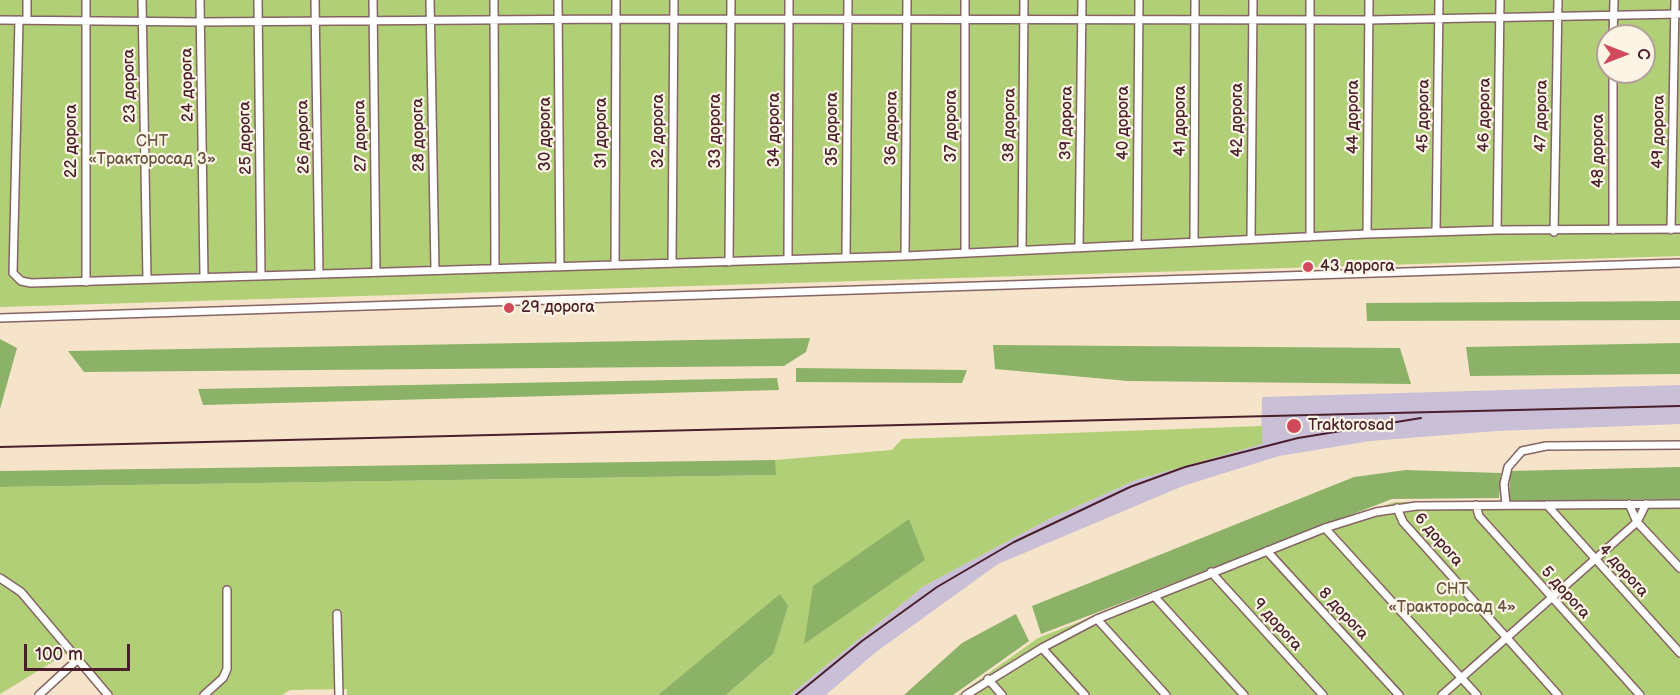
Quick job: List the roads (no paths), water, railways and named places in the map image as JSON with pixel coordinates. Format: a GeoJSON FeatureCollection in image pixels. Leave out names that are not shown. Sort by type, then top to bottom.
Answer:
{"type":"FeatureCollection","features":[{"type":"Feature","properties":{"kind":"street"},"geometry":{"type":"LineString","coordinates":[[27,0],[23,20],[13,273],[21,281],[31,283],[905,256],[1367,234],[1497,230],[1554,232],[1680,229]]}},
{"type":"Feature","properties":{"kind":"street","name":"22 дорога"},"geometry":{"type":"LineString","coordinates":[[86,0],[86,282]]}},
{"type":"Feature","properties":{"kind":"street","name":"23 дорога"},"geometry":{"type":"LineString","coordinates":[[142,0],[147,279]]}},
{"type":"Feature","properties":{"kind":"street","name":"24 дорога"},"geometry":{"type":"LineString","coordinates":[[200,0],[204,277]]}},
{"type":"Feature","properties":{"kind":"street","name":"25 дорога"},"geometry":{"type":"LineString","coordinates":[[258,0],[261,275]]}},
{"type":"Feature","properties":{"kind":"street","name":"26 дорога"},"geometry":{"type":"LineString","coordinates":[[315,0],[319,273]]}},
{"type":"Feature","properties":{"kind":"street","name":"27 дорога"},"geometry":{"type":"LineString","coordinates":[[373,0],[376,272]]}},
{"type":"Feature","properties":{"kind":"street","name":"28 дорога"},"geometry":{"type":"LineString","coordinates":[[430,0],[435,269]]}},
{"type":"Feature","properties":{"kind":"street"},"geometry":{"type":"LineString","coordinates":[[494,0],[495,267]]}},
{"type":"Feature","properties":{"kind":"street","name":"30 дорога"},"geometry":{"type":"LineString","coordinates":[[558,0],[560,267]]}},
{"type":"Feature","properties":{"kind":"street","name":"31 дорога"},"geometry":{"type":"LineString","coordinates":[[615,265],[616,0]]}},
{"type":"Feature","properties":{"kind":"street","name":"32 дорога"},"geometry":{"type":"LineString","coordinates":[[672,263],[674,0]]}},
{"type":"Feature","properties":{"kind":"street","name":"33 дорога"},"geometry":{"type":"LineString","coordinates":[[729,262],[731,0]]}},
{"type":"Feature","properties":{"kind":"street","name":"34 дорога"},"geometry":{"type":"LineString","coordinates":[[788,259],[789,0]]}},
{"type":"Feature","properties":{"kind":"street","name":"35 дорога"},"geometry":{"type":"LineString","coordinates":[[846,257],[848,0]]}},
{"type":"Feature","properties":{"kind":"street","name":"36 дорога"},"geometry":{"type":"LineString","coordinates":[[905,256],[907,0]]}},
{"type":"Feature","properties":{"kind":"street","name":"37 дорога"},"geometry":{"type":"LineString","coordinates":[[965,0],[965,253]]}},
{"type":"Feature","properties":{"kind":"street","name":"38 дорога"},"geometry":{"type":"LineString","coordinates":[[1022,249],[1024,0]]}},
{"type":"Feature","properties":{"kind":"street","name":"39 дорога"},"geometry":{"type":"LineString","coordinates":[[1079,247],[1082,0]]}},
{"type":"Feature","properties":{"kind":"street","name":"40 дорога"},"geometry":{"type":"LineString","coordinates":[[1137,245],[1139,0]]}},
{"type":"Feature","properties":{"kind":"street","name":"41 дорога"},"geometry":{"type":"LineString","coordinates":[[1194,242],[1195,0]]}},
{"type":"Feature","properties":{"kind":"street","name":"42 дорога"},"geometry":{"type":"LineString","coordinates":[[1251,239],[1253,0]]}},
{"type":"Feature","properties":{"kind":"street"},"geometry":{"type":"LineString","coordinates":[[1310,0],[1310,237]]}},
{"type":"Feature","properties":{"kind":"street","name":"44 дорога"},"geometry":{"type":"LineString","coordinates":[[1367,234],[1369,0]]}},
{"type":"Feature","properties":{"kind":"street","name":"45 дорога"},"geometry":{"type":"LineString","coordinates":[[1436,232],[1439,0]]}},
{"type":"Feature","properties":{"kind":"street","name":"46 дорога"},"geometry":{"type":"LineString","coordinates":[[1497,230],[1500,0]]}},
{"type":"Feature","properties":{"kind":"street","name":"47 дорога"},"geometry":{"type":"LineString","coordinates":[[1554,232],[1558,0]]}},
{"type":"Feature","properties":{"kind":"street"},"geometry":{"type":"LineString","coordinates":[[1613,24],[1614,0]]}},
{"type":"Feature","properties":{"kind":"street","name":"49 дорога"},"geometry":{"type":"LineString","coordinates":[[1671,230],[1677,14],[1675,0]]}},
{"type":"Feature","properties":{"kind":"street"},"geometry":{"type":"LineString","coordinates":[[0,20],[143,22],[616,19],[965,21],[1310,18],[1369,20],[1677,14]]}},
{"type":"Feature","properties":{"kind":"street","name":"48 дорога"},"geometry":{"type":"LineString","coordinates":[[1613,84],[1613,230]]}},
{"type":"Feature","properties":{"kind":"street"},"geometry":{"type":"LineString","coordinates":[[0,318],[1680,263]]}},
{"type":"Feature","properties":{"kind":"street"},"geometry":{"type":"LineString","coordinates":[[1506,505],[1503,484],[1509,467],[1522,451],[1546,446],[1680,445]]}},
{"type":"Feature","properties":{"kind":"street"},"geometry":{"type":"LineString","coordinates":[[1629,504],[1637,522],[1680,568]]}},
{"type":"Feature","properties":{"kind":"street"},"geometry":{"type":"LineString","coordinates":[[1442,695],[1637,522],[1646,504]]}},
{"type":"Feature","properties":{"kind":"street"},"geometry":{"type":"LineString","coordinates":[[966,695],[988,679],[1097,619],[1325,528],[1397,508],[1680,504]]}},
{"type":"Feature","properties":{"kind":"street","name":"4 дорога"},"geometry":{"type":"LineString","coordinates":[[1547,505],[1593,559],[1680,653]]}},
{"type":"Feature","properties":{"kind":"street","name":"5 дорога"},"geometry":{"type":"LineString","coordinates":[[1476,506],[1479,516],[1640,695]]}},
{"type":"Feature","properties":{"kind":"street","name":"6 дорога"},"geometry":{"type":"LineString","coordinates":[[1397,508],[1403,522],[1558,695]]}},
{"type":"Feature","properties":{"kind":"street"},"geometry":{"type":"LineString","coordinates":[[1325,528],[1477,695]]}},
{"type":"Feature","properties":{"kind":"street","name":"8 дорога"},"geometry":{"type":"LineString","coordinates":[[1267,551],[1399,695]]}},
{"type":"Feature","properties":{"kind":"street","name":"9 дорога"},"geometry":{"type":"LineString","coordinates":[[1211,572],[1323,695]]}},
{"type":"Feature","properties":{"kind":"street"},"geometry":{"type":"LineString","coordinates":[[0,578],[21,592],[108,695]]}},
{"type":"Feature","properties":{"kind":"street"},"geometry":{"type":"LineString","coordinates":[[204,695],[223,678],[227,669],[227,590]]}},
{"type":"Feature","properties":{"kind":"street"},"geometry":{"type":"LineString","coordinates":[[1154,596],[1244,695]]}},
{"type":"Feature","properties":{"kind":"street"},"geometry":{"type":"LineString","coordinates":[[337,614],[339,695]]}},
{"type":"Feature","properties":{"kind":"street"},"geometry":{"type":"LineString","coordinates":[[1097,619],[1166,695]]}},
{"type":"Feature","properties":{"kind":"street"},"geometry":{"type":"LineString","coordinates":[[1042,648],[1084,695]]}},
{"type":"Feature","properties":{"kind":"street"},"geometry":{"type":"LineString","coordinates":[[39,695],[77,660]]}},
{"type":"Feature","properties":{"kind":"street"},"geometry":{"type":"LineString","coordinates":[[988,679],[1002,695]]}},
{"type":"Feature","properties":{"kind":"railway"},"geometry":{"type":"LineString","coordinates":[[0,447],[1680,406]]}},
{"type":"Feature","properties":{"kind":"railway"},"geometry":{"type":"LineString","coordinates":[[796,695],[862,641],[937,587],[1014,542],[1130,487],[1185,467],[1298,438],[1421,418]]}},
{"type":"Feature","properties":{"kind":"place","name":"43 дорога"},"geometry":{"type":"Point","coordinates":[1308,267]}},
{"type":"Feature","properties":{"kind":"place","name":"29 дорога"},"geometry":{"type":"Point","coordinates":[509,308]}},
{"type":"Feature","properties":{"kind":"place","name":"Traktorosad"},"geometry":{"type":"Point","coordinates":[1294,426]}},
{"type":"Feature","properties":{"kind":"park label","name":"СНТ «Тракторосад 3»"},"geometry":{"type":"Point","coordinates":[152,151]}},
{"type":"Feature","properties":{"kind":"park label","name":"СНТ «Тракторосад 4»"},"geometry":{"type":"Point","coordinates":[1452,599]}}]}
